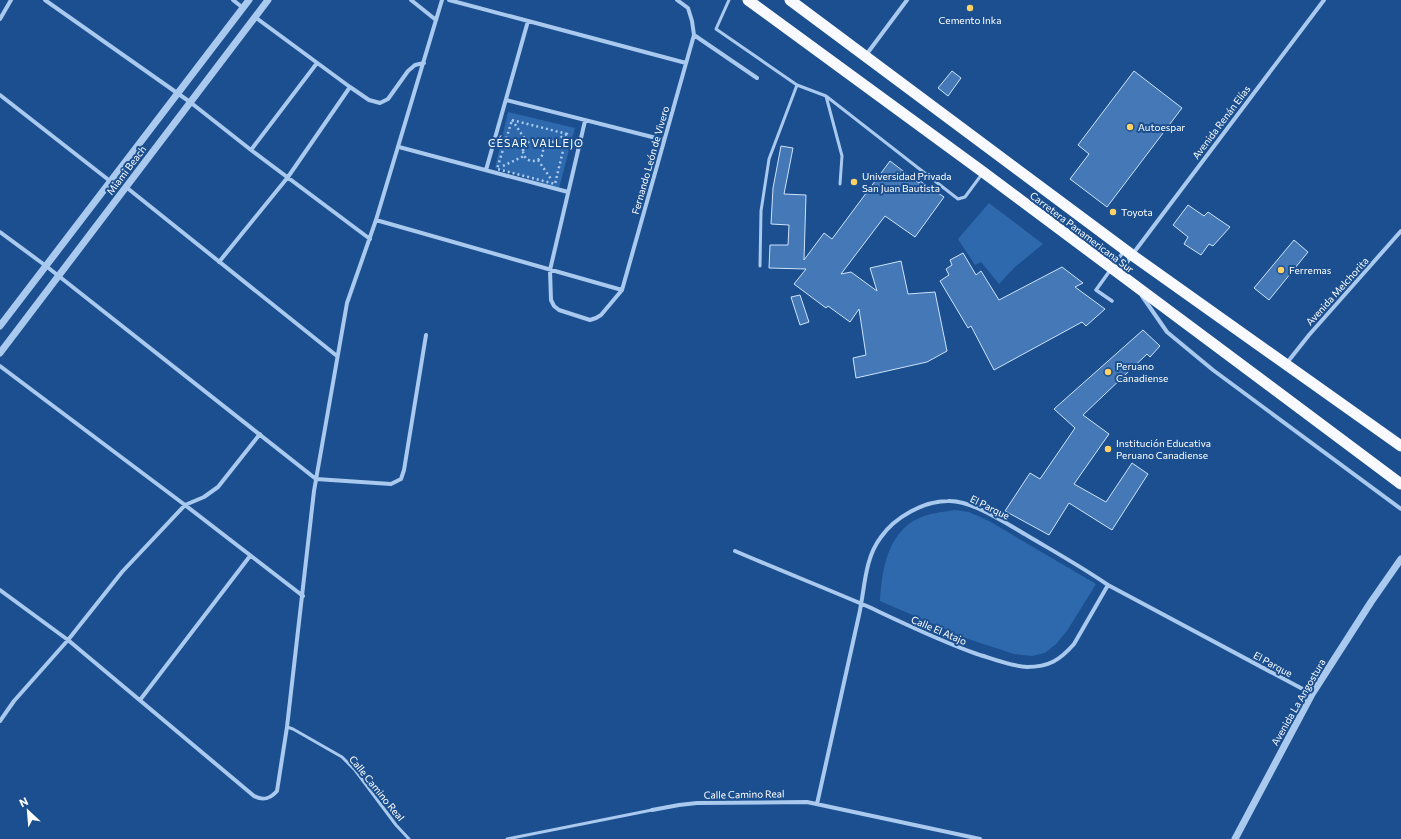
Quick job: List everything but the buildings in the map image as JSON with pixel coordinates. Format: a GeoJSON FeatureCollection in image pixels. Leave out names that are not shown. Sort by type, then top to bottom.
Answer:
{"type":"FeatureCollection","features":[{"type":"Feature","properties":{"kind":"highway","name":"Carretera Panamericana Sur"},"geometry":{"type":"LineString","coordinates":[[748,0],[983,172],[1401,484]]}},
{"type":"Feature","properties":{"kind":"highway","name":"Carretera Panamericana Sur"},"geometry":{"type":"LineString","coordinates":[[790,0],[1128,252],[1401,446]]}},
{"type":"Feature","properties":{"kind":"street"},"geometry":{"type":"LineString","coordinates":[[0,19],[11,0]]}},
{"type":"Feature","properties":{"kind":"street"},"geometry":{"type":"LineString","coordinates":[[45,0],[178,93],[370,239]]}},
{"type":"Feature","properties":{"kind":"street"},"geometry":{"type":"LineString","coordinates":[[233,0],[243,8]]}},
{"type":"Feature","properties":{"kind":"street","name":"Miami Beach"},"geometry":{"type":"LineString","coordinates":[[0,326],[249,0]]}},
{"type":"Feature","properties":{"kind":"street","name":"Miami Beach"},"geometry":{"type":"LineString","coordinates":[[0,353],[268,0]]}},
{"type":"Feature","properties":{"kind":"street"},"geometry":{"type":"LineString","coordinates":[[410,0],[436,20]]}},
{"type":"Feature","properties":{"kind":"street"},"geometry":{"type":"LineString","coordinates":[[0,590],[68,640],[254,796],[259,799],[269,798],[277,791],[287,727],[316,479],[347,303],[370,239],[399,147],[442,0]]}},
{"type":"Feature","properties":{"kind":"street"},"geometry":{"type":"LineString","coordinates":[[449,0],[686,63]]}},
{"type":"Feature","properties":{"kind":"street"},"geometry":{"type":"LineString","coordinates":[[677,0],[688,8],[694,35],[757,78]]}},
{"type":"Feature","properties":{"kind":"street"},"geometry":{"type":"LineString","coordinates":[[865,57],[907,0]]}},
{"type":"Feature","properties":{"kind":"street","name":"Avenida Renán Elías"},"geometry":{"type":"LineString","coordinates":[[1128,252],[1324,0]]}},
{"type":"Feature","properties":{"kind":"street"},"geometry":{"type":"LineString","coordinates":[[255,17],[350,87],[369,100],[380,103],[388,99],[414,65],[424,62]]}},
{"type":"Feature","properties":{"kind":"street"},"geometry":{"type":"LineString","coordinates":[[486,170],[528,21]]}},
{"type":"Feature","properties":{"kind":"street","name":"Fernando León de Vivero"},"geometry":{"type":"LineString","coordinates":[[622,290],[694,35]]}},
{"type":"Feature","properties":{"kind":"street"},"geometry":{"type":"LineString","coordinates":[[251,150],[317,63]]}},
{"type":"Feature","properties":{"kind":"street"},"geometry":{"type":"LineString","coordinates":[[220,262],[288,177],[350,87]]}},
{"type":"Feature","properties":{"kind":"street"},"geometry":{"type":"LineString","coordinates":[[0,95],[110,181]]}},
{"type":"Feature","properties":{"kind":"street"},"geometry":{"type":"LineString","coordinates":[[506,100],[584,121],[664,140]]}},
{"type":"Feature","properties":{"kind":"street"},"geometry":{"type":"LineString","coordinates":[[376,220],[550,270],[622,290],[601,315],[596,318],[590,320],[559,310],[554,306],[552,300],[550,270],[584,121]]}},
{"type":"Feature","properties":{"kind":"street"},"geometry":{"type":"LineString","coordinates":[[399,147],[568,192]]}},
{"type":"Feature","properties":{"kind":"street"},"geometry":{"type":"LineString","coordinates":[[126,186],[338,356]]}},
{"type":"Feature","properties":{"kind":"street","name":"Avenida Melchorita"},"geometry":{"type":"LineString","coordinates":[[1286,364],[1309,335],[1401,231]]}},
{"type":"Feature","properties":{"kind":"street"},"geometry":{"type":"LineString","coordinates":[[0,232],[59,276],[316,479],[391,484],[401,479],[404,470],[426,335]]}},
{"type":"Feature","properties":{"kind":"street"},"geometry":{"type":"LineString","coordinates":[[1112,301],[1096,290],[1115,272],[1128,252]]}},
{"type":"Feature","properties":{"kind":"street"},"geometry":{"type":"LineString","coordinates":[[1115,272],[1128,252]]}},
{"type":"Feature","properties":{"kind":"street"},"geometry":{"type":"LineString","coordinates":[[1136,287],[1167,332],[1213,370],[1401,509]]}},
{"type":"Feature","properties":{"kind":"street"},"geometry":{"type":"LineString","coordinates":[[0,366],[186,505],[303,596]]}},
{"type":"Feature","properties":{"kind":"street"},"geometry":{"type":"LineString","coordinates":[[0,721],[14,701],[68,640],[122,572],[186,505],[204,497],[218,487],[260,434]]}},
{"type":"Feature","properties":{"kind":"street","name":"El Parque"},"geometry":{"type":"LineString","coordinates":[[817,804],[861,604],[868,565],[881,537],[894,524],[919,507],[934,502],[949,500],[964,503],[986,512],[1108,584],[1312,694]]}},
{"type":"Feature","properties":{"kind":"street","name":"Calle El Atajo"},"geometry":{"type":"LineString","coordinates":[[735,551],[958,647],[1012,665],[1027,667],[1048,664],[1060,659],[1066,653],[1074,644],[1108,584]]}},
{"type":"Feature","properties":{"kind":"street"},"geometry":{"type":"LineString","coordinates":[[140,700],[250,556]]}},
{"type":"Feature","properties":{"kind":"street","name":"Avenida La Angostura"},"geometry":{"type":"LineString","coordinates":[[1235,839],[1312,694],[1371,602],[1401,559]]}},
{"type":"Feature","properties":{"kind":"street","name":"Calle Camino Real"},"geometry":{"type":"LineString","coordinates":[[652,810],[697,803],[807,802],[980,839]]}},
{"type":"Feature","properties":{"kind":"lane"},"geometry":{"type":"LineString","coordinates":[[729,0],[716,29],[798,85],[826,96],[958,199],[965,197],[983,172]]}},
{"type":"Feature","properties":{"kind":"lane"},"geometry":{"type":"LineString","coordinates":[[760,266],[761,211],[768,159],[798,85]]}},
{"type":"Feature","properties":{"kind":"lane"},"geometry":{"type":"LineString","coordinates":[[826,96],[842,156],[840,184]]}},
{"type":"Feature","properties":{"kind":"lane","name":"Calle Camino Real"},"geometry":{"type":"LineString","coordinates":[[287,727],[342,756],[355,770],[396,825],[409,839]]}},
{"type":"Feature","properties":{"kind":"lane","name":"Calle Camino Real"},"geometry":{"type":"LineString","coordinates":[[507,839],[652,810]]}},
{"type":"Feature","properties":{"kind":"path"},"geometry":{"type":"LineString","coordinates":[[512,120],[567,134]]}},
{"type":"Feature","properties":{"kind":"path"},"geometry":{"type":"LineString","coordinates":[[512,120],[527,142]]}},
{"type":"Feature","properties":{"kind":"path"},"geometry":{"type":"LineString","coordinates":[[497,169],[512,120]]}},
{"type":"Feature","properties":{"kind":"path"},"geometry":{"type":"LineString","coordinates":[[543,147],[567,134]]}},
{"type":"Feature","properties":{"kind":"path"},"geometry":{"type":"LineString","coordinates":[[554,184],[567,134]]}},
{"type":"Feature","properties":{"kind":"path"},"geometry":{"type":"LineString","coordinates":[[536,140],[543,147],[544,152],[538,160],[530,161],[524,156],[522,151],[523,146],[527,142],[536,140]]}},
{"type":"Feature","properties":{"kind":"path"},"geometry":{"type":"LineString","coordinates":[[497,169],[524,156]]}},
{"type":"Feature","properties":{"kind":"path"},"geometry":{"type":"LineString","coordinates":[[538,160],[554,184]]}},
{"type":"Feature","properties":{"kind":"path"},"geometry":{"type":"LineString","coordinates":[[497,169],[554,184]]}},
{"type":"Feature","properties":{"kind":"shaded area"},"geometry":{"type":"Polygon","coordinates":[[[508,112],[575,128],[559,188],[495,168],[508,112]]]}},
{"type":"Feature","properties":{"kind":"shaded area"},"geometry":{"type":"Polygon","coordinates":[[[989,203],[1043,244],[1015,267],[999,284],[981,262],[975,265],[958,239],[989,203]]]}},
{"type":"Feature","properties":{"kind":"shaded area"},"geometry":{"type":"Polygon","coordinates":[[[955,510],[969,512],[989,521],[1096,584],[1067,631],[1056,644],[1045,653],[1032,656],[1014,654],[968,639],[880,601],[882,577],[888,554],[900,533],[908,525],[923,516],[955,510]]]}},
{"type":"Feature","properties":{"kind":"place","name":"Cemento Inka"},"geometry":{"type":"Point","coordinates":[970,8]}},
{"type":"Feature","properties":{"kind":"place","name":"Autoespar"},"geometry":{"type":"Point","coordinates":[1130,127]}},
{"type":"Feature","properties":{"kind":"place","name":"Universidad Privada San Juan Bautista"},"geometry":{"type":"Point","coordinates":[854,182]}},
{"type":"Feature","properties":{"kind":"place","name":"Toyota"},"geometry":{"type":"Point","coordinates":[1113,212]}},
{"type":"Feature","properties":{"kind":"place","name":"Ferremas"},"geometry":{"type":"Point","coordinates":[1281,270]}},
{"type":"Feature","properties":{"kind":"place","name":"Peruano Canadiense"},"geometry":{"type":"Point","coordinates":[1108,372]}},
{"type":"Feature","properties":{"kind":"place","name":"Institución Educativa Peruano Canadiense"},"geometry":{"type":"Point","coordinates":[1108,449]}},
{"type":"Feature","properties":{"kind":"district","name":"CÉSAR VALLEJO"},"geometry":{"type":"Point","coordinates":[536,143]}}]}
